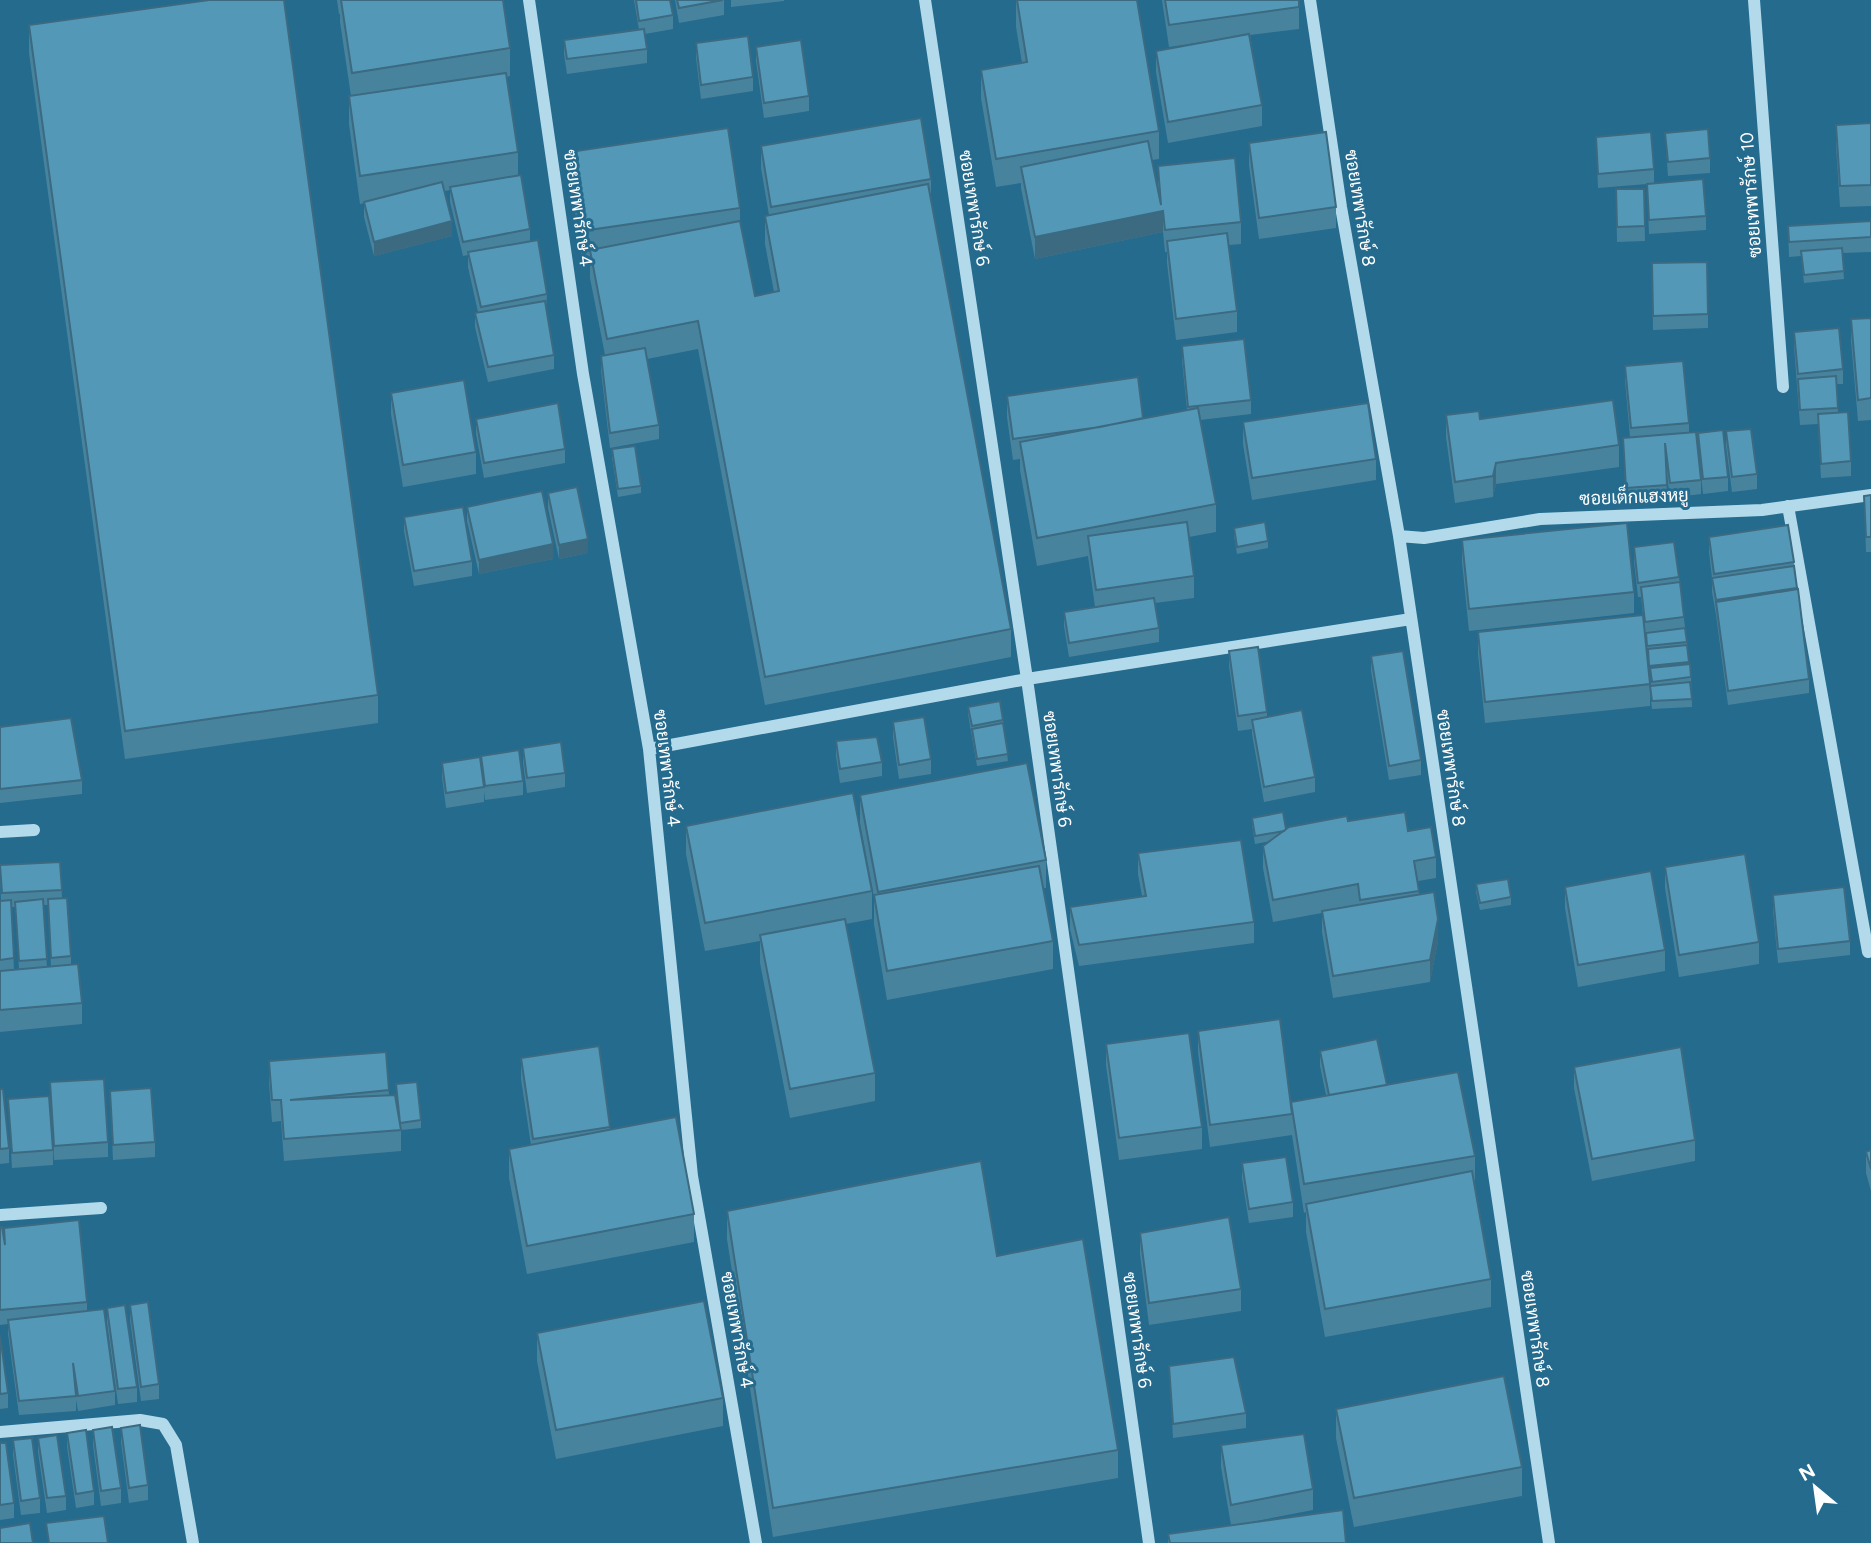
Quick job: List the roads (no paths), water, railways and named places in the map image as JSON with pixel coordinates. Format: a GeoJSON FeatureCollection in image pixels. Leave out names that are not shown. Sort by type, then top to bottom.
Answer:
{"type":"FeatureCollection","features":[{"type":"Feature","properties":{"kind":"street","name":"ซอยเทพารักษ์ 4"},"geometry":{"type":"LineString","coordinates":[[529,0],[583,374],[649,748],[692,1176],[756,1543]]}},
{"type":"Feature","properties":{"kind":"street","name":"ซอยเทพารักษ์ 6"},"geometry":{"type":"LineString","coordinates":[[925,0],[1027,679],[1149,1543]]}},
{"type":"Feature","properties":{"kind":"street","name":"ซอยเทพารักษ์ 8"},"geometry":{"type":"LineString","coordinates":[[1310,0],[1341,207],[1412,619],[1549,1543]]}},
{"type":"Feature","properties":{"kind":"street","name":"ซอยเทพารักษ์ 10"},"geometry":{"type":"LineString","coordinates":[[1754,0],[1783,387]]}},
{"type":"Feature","properties":{"kind":"street","name":"ซอยเต็กแฮงหยู"},"geometry":{"type":"LineString","coordinates":[[1399,536],[1424,538],[1540,519],[1788,506],[1871,495]]}},
{"type":"Feature","properties":{"kind":"street"},"geometry":{"type":"LineString","coordinates":[[1788,506],[1868,952]]}},
{"type":"Feature","properties":{"kind":"street"},"geometry":{"type":"LineString","coordinates":[[649,748],[1027,679],[1412,619]]}},
{"type":"Feature","properties":{"kind":"street"},"geometry":{"type":"LineString","coordinates":[[0,832],[34,830]]}},
{"type":"Feature","properties":{"kind":"street"},"geometry":{"type":"LineString","coordinates":[[0,1215],[101,1208]]}},
{"type":"Feature","properties":{"kind":"street"},"geometry":{"type":"LineString","coordinates":[[0,1432],[140,1420],[163,1424],[176,1445],[193,1543]]}}]}
